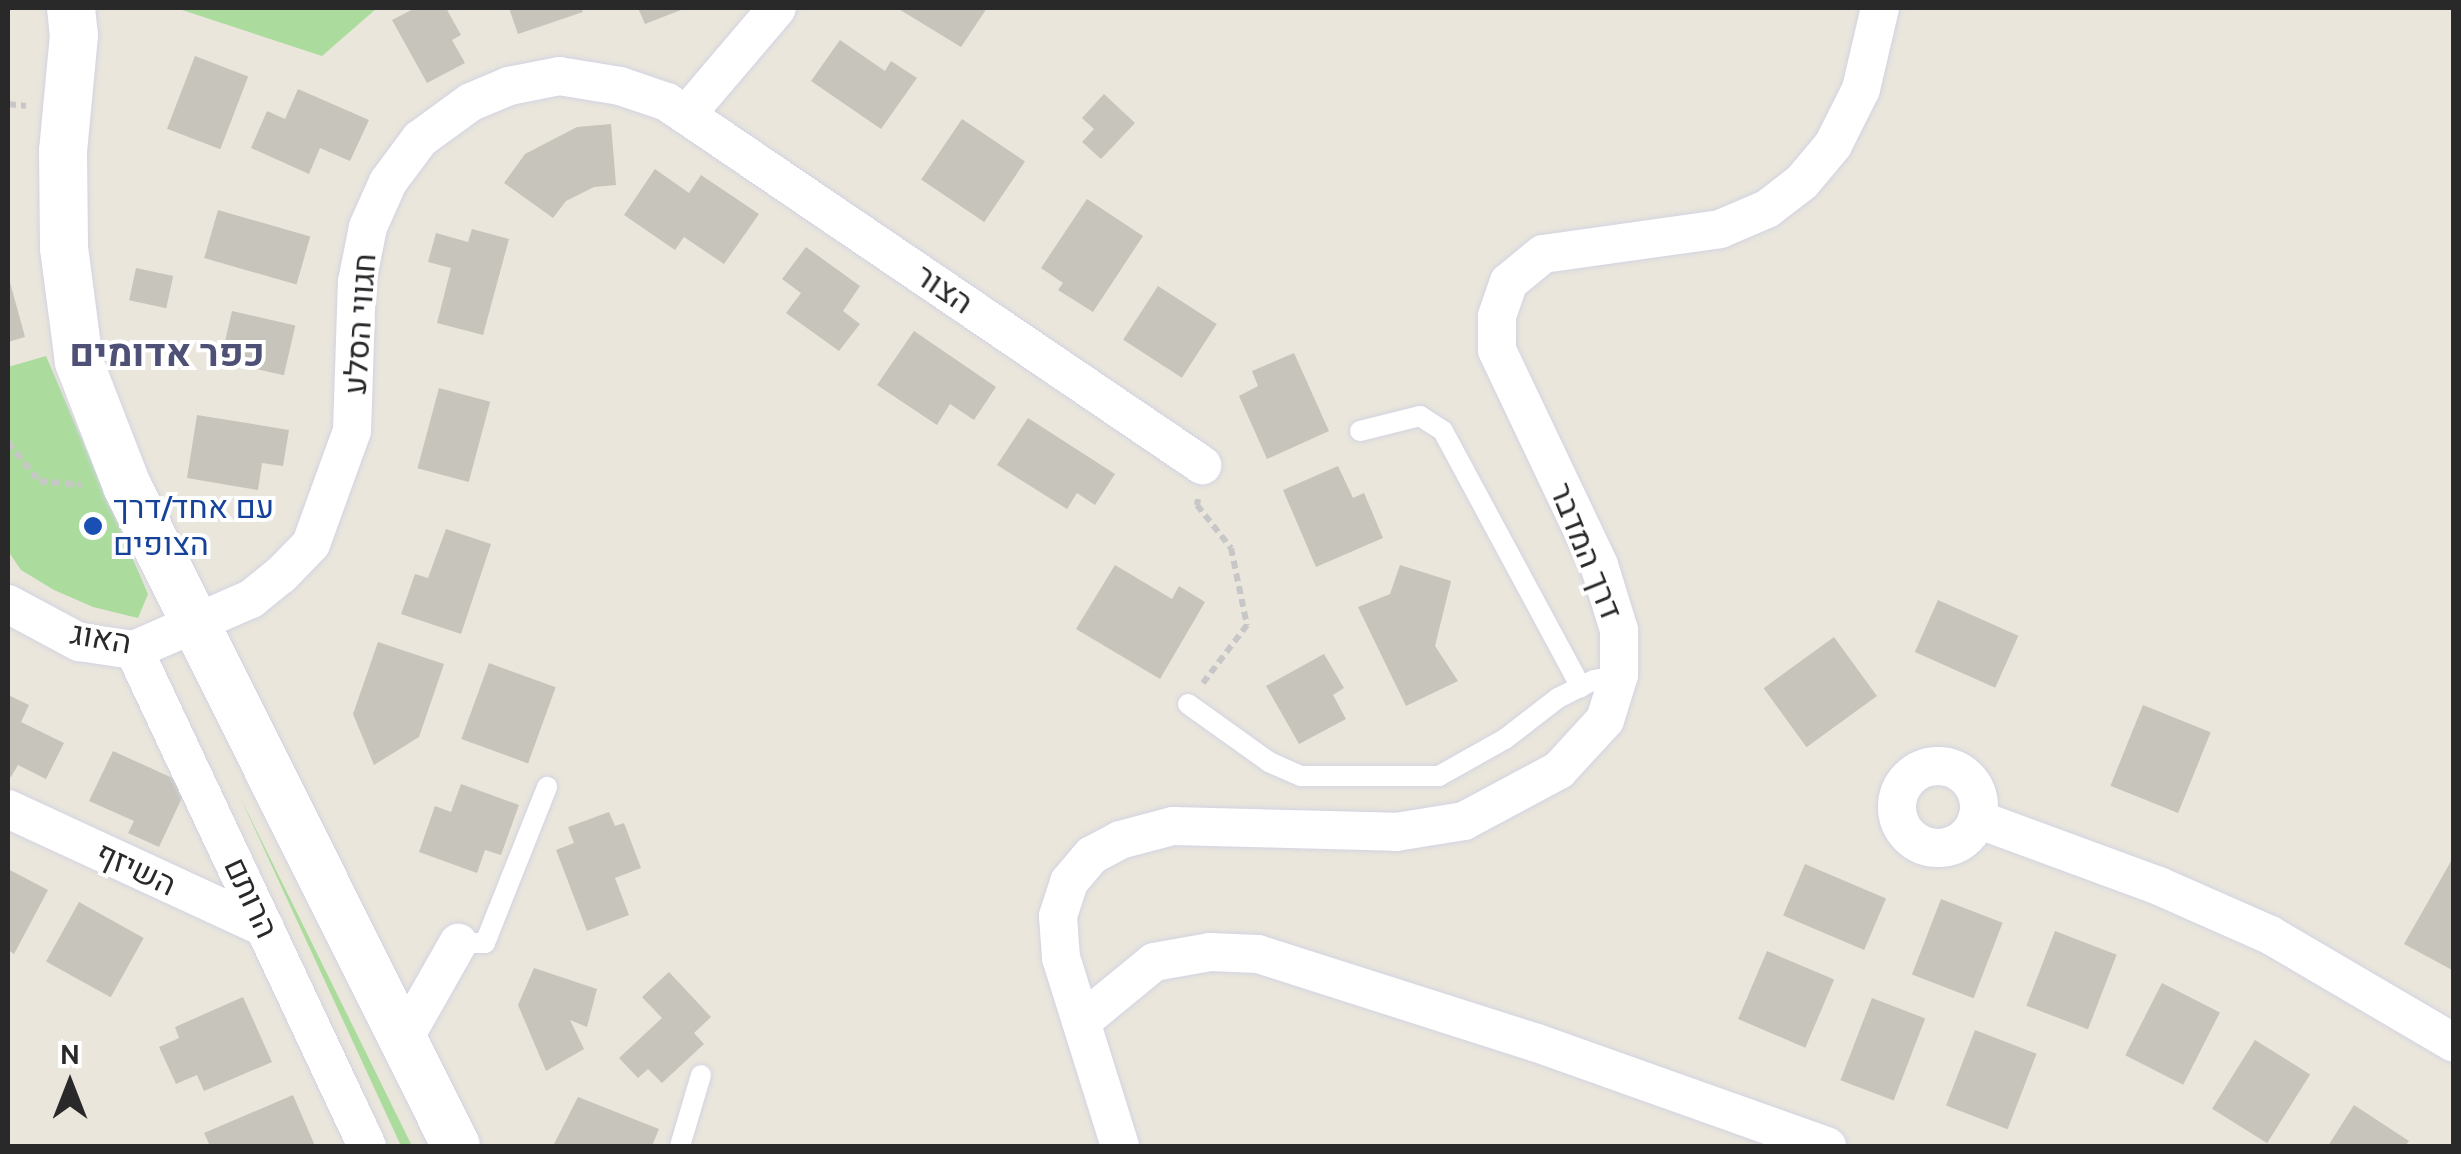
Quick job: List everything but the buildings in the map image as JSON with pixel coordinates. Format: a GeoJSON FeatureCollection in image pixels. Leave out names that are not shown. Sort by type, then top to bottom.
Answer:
{"type":"FeatureCollection","features":[{"type":"Feature","properties":{"kind":"street"},"geometry":{"type":"LineString","coordinates":[[70,8],[74,35],[63,190],[70,307],[80,362],[127,486],[456,1146]]}},
{"type":"Feature","properties":{"kind":"street"},"geometry":{"type":"LineString","coordinates":[[68,86],[90,29],[104,8]]}},
{"type":"Feature","properties":{"kind":"street"},"geometry":{"type":"LineString","coordinates":[[686,114],[777,8]]}},
{"type":"Feature","properties":{"kind":"street","name":"דרך המדבר"},"geometry":{"type":"LineString","coordinates":[[1120,1146],[1061,958],[1058,916],[1070,882],[1092,854],[1120,840],[1174,826],[1396,832],[1464,821],[1560,770],[1604,720],[1619,675],[1619,630],[1599,566],[1498,350],[1498,316],[1509,282],[1542,254],[1720,229],[1767,209],[1802,182],[1833,145],[1861,89],[1880,8]]}},
{"type":"Feature","properties":{"kind":"street","name":"חגווי הסלע"},"geometry":{"type":"LineString","coordinates":[[196,626],[251,598],[310,544],[352,431],[357,282],[368,227],[388,182],[420,138],[471,102],[509,86],[560,76],[620,86],[666,102],[686,114]]}},
{"type":"Feature","properties":{"kind":"street","name":"הצור"},"geometry":{"type":"LineString","coordinates":[[686,114],[1202,465]]}},
{"type":"Feature","properties":{"kind":"street","name":"האוג"},"geometry":{"type":"LineString","coordinates":[[8,604],[80,642],[134,650],[196,626]]}},
{"type":"Feature","properties":{"kind":"street","name":"הרותם"},"geometry":{"type":"LineString","coordinates":[[134,650],[367,1146]]}},
{"type":"Feature","properties":{"kind":"street","name":"השיזף"},"geometry":{"type":"LineString","coordinates":[[8,810],[265,928]]}},
{"type":"Feature","properties":{"kind":"street"},"geometry":{"type":"LineString","coordinates":[[1978,820],[2159,886],[2256,928],[2327,964],[2454,1043]]}},
{"type":"Feature","properties":{"kind":"street"},"geometry":{"type":"LineString","coordinates":[[403,1040],[458,943]]}},
{"type":"Feature","properties":{"kind":"street"},"geometry":{"type":"LineString","coordinates":[[1081,1022],[1154,962],[1210,952],[1258,954],[1537,1043],[1828,1146]]}},
{"type":"Feature","properties":{"kind":"lane"},"geometry":{"type":"LineString","coordinates":[[1360,431],[1420,416],[1443,431],[1582,686]]}},
{"type":"Feature","properties":{"kind":"lane"},"geometry":{"type":"LineString","coordinates":[[1188,704],[1269,762],[1301,776],[1439,776],[1468,764],[1558,698],[1619,675]]}},
{"type":"Feature","properties":{"kind":"lane"},"geometry":{"type":"LineString","coordinates":[[458,943],[486,943],[548,788]]}},
{"type":"Feature","properties":{"kind":"lane"},"geometry":{"type":"LineString","coordinates":[[680,1146],[701,1075]]}},
{"type":"Feature","properties":{"kind":"path"},"geometry":{"type":"LineString","coordinates":[[8,442],[39,480],[127,486]]}},
{"type":"Feature","properties":{"kind":"path"},"geometry":{"type":"LineString","coordinates":[[1188,704],[1248,625],[1231,548],[1197,504],[1202,465]]}},
{"type":"Feature","properties":{"kind":"green space"},"geometry":{"type":"Polygon","coordinates":[[[176,8],[377,8],[322,56],[176,8]]]}},
{"type":"Feature","properties":{"kind":"green space"},"geometry":{"type":"Polygon","coordinates":[[[46,356],[148,594],[138,618],[93,607],[54,590],[21,570],[8,551],[8,367],[46,356]]]}},
{"type":"Feature","properties":{"kind":"green space"},"geometry":{"type":"Polygon","coordinates":[[[240,797],[412,1146],[401,1146],[240,797]]]}},
{"type":"Feature","properties":{"kind":"place","name":"עם אחד/דרך הצופים"},"geometry":{"type":"Point","coordinates":[93,526]}},
{"type":"Feature","properties":{"kind":"district","name":"כפר אדומים"},"geometry":{"type":"Point","coordinates":[167,353]}}]}
